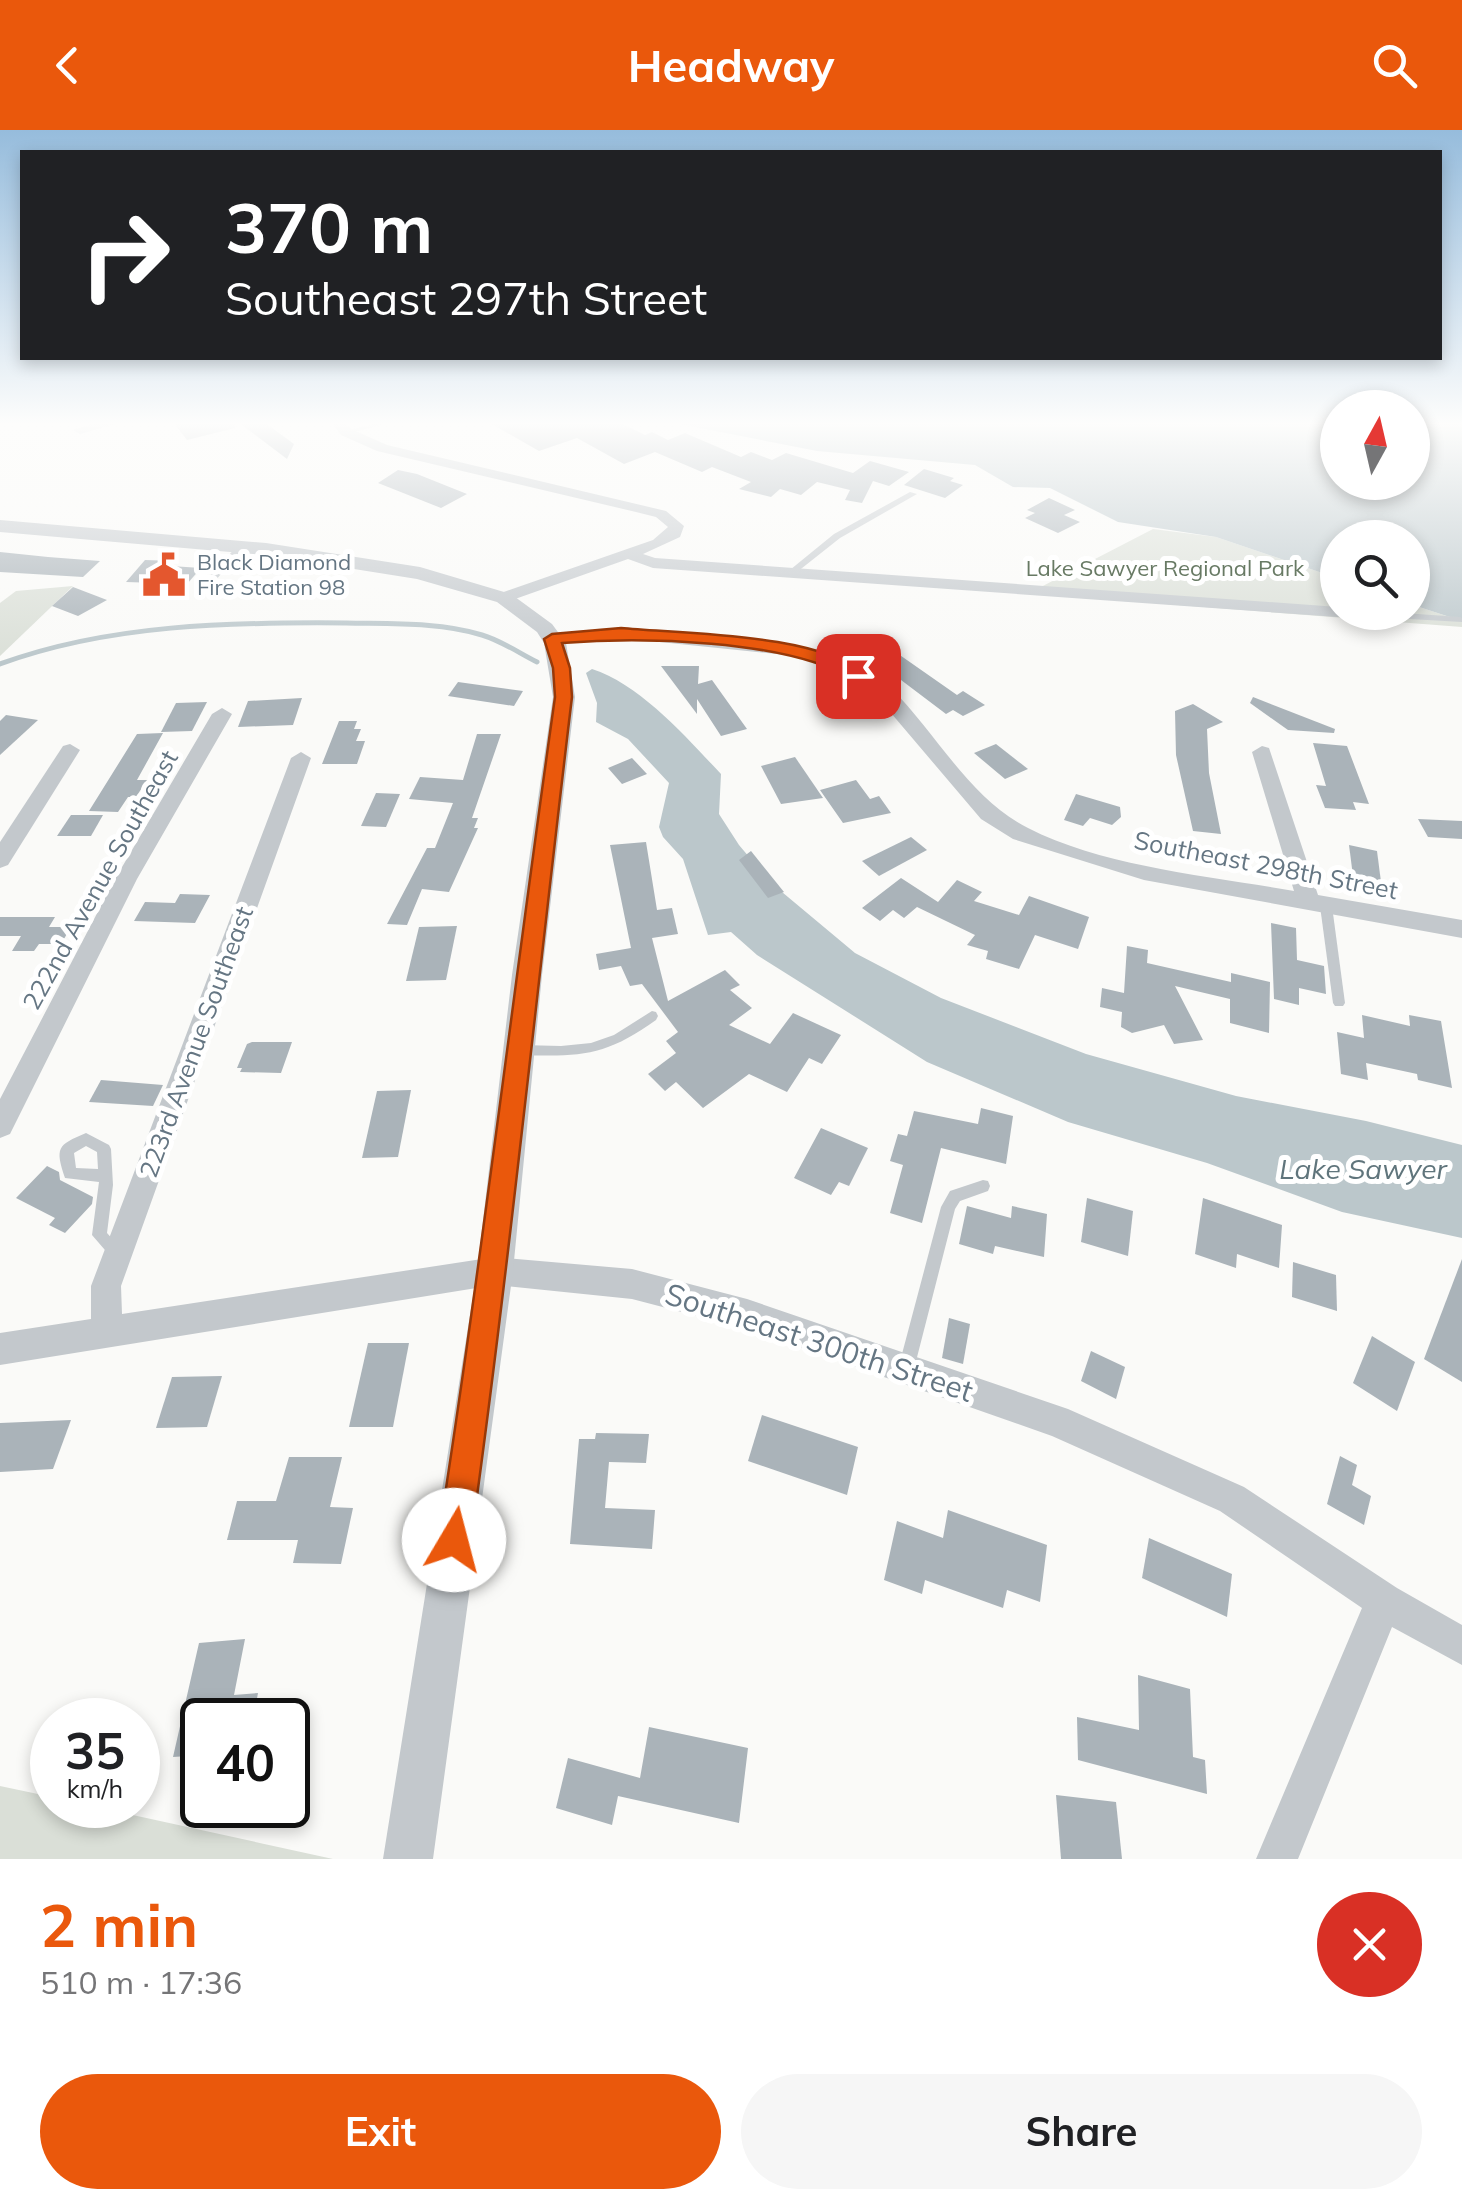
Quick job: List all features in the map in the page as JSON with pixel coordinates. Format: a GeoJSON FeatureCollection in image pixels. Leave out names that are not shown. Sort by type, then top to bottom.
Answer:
{"type":"FeatureCollection","features":[{"type":"Feature","properties":{"kind":"street"},"geometry":{"type":"LineString","coordinates":[[504,598],[669,538],[676,526],[661,514],[617,503]]}},
{"type":"Feature","properties":{"kind":"street"},"geometry":{"type":"LineString","coordinates":[[0,526],[242,547],[420,574],[504,598],[534,618],[552,639],[562,668],[564,697],[494,1271],[408,1859]]}},
{"type":"Feature","properties":{"kind":"street"},"geometry":{"type":"LineString","coordinates":[[628,554],[653,563],[1320,611]]}},
{"type":"Feature","properties":{"kind":"street","name":"Southeast 298th Street"},"geometry":{"type":"LineString","coordinates":[[552,639],[621,633],[784,648],[834,661],[881,690],[989,814],[1021,834],[1144,872],[1462,929]]}},
{"type":"Feature","properties":{"kind":"street","name":"222nd Avenue Southeast"},"geometry":{"type":"LineString","coordinates":[[0,1126],[126,879],[222,714]]}},
{"type":"Feature","properties":{"kind":"street"},"geometry":{"type":"LineString","coordinates":[[0,860],[70,750]]}},
{"type":"Feature","properties":{"kind":"street"},"geometry":{"type":"LineString","coordinates":[[1262,752],[1318,904]]}},
{"type":"Feature","properties":{"kind":"street","name":"223rd Avenue Southeast"},"geometry":{"type":"LineString","coordinates":[[107,1329],[106,1286],[301,758]]}},
{"type":"Feature","properties":{"kind":"street","name":"Southeast 300th Street"},"geometry":{"type":"LineString","coordinates":[[0,1349],[107,1329],[494,1271],[632,1284],[747,1314],[1056,1420],[1232,1500],[1384,1601],[1462,1646]]}},
{"type":"Feature","properties":{"kind":"street"},"geometry":{"type":"LineString","coordinates":[[1277,1859],[1384,1601]]}},
{"type":"Feature","properties":{"kind":"lane"},"geometry":{"type":"LineString","coordinates":[[789,574],[837,536],[897,503]]}},
{"type":"Feature","properties":{"kind":"lane"},"geometry":{"type":"LineString","coordinates":[[203,588],[242,547]]}},
{"type":"Feature","properties":{"kind":"lane"},"geometry":{"type":"LineString","coordinates":[[1430,618],[1460,620]]}},
{"type":"Feature","properties":{"kind":"lane"},"geometry":{"type":"LineString","coordinates":[[1318,904],[1339,1003]]}},
{"type":"Feature","properties":{"kind":"lane"},"geometry":{"type":"LineString","coordinates":[[518,1050],[598,1050],[620,1041],[652,1016]]}},
{"type":"Feature","properties":{"kind":"lane"},"geometry":{"type":"LineString","coordinates":[[105,1176],[99,1235],[118,1254]]}},
{"type":"Feature","properties":{"kind":"lane"},"geometry":{"type":"LineString","coordinates":[[906,1369],[948,1207],[956,1196],[983,1186]]}},
{"type":"Feature","properties":{"kind":"green space","name":"Lake Sawyer Regional Park"},"geometry":{"type":"Polygon","coordinates":[[[1153,529],[1216,537],[1320,572],[1320,616],[1035,594],[1037,589],[1153,529]]]}},
{"type":"Feature","properties":{"kind":"green space"},"geometry":{"type":"Polygon","coordinates":[[[73,586],[0,656],[0,603],[16,591],[73,586]]]}},
{"type":"Feature","properties":{"kind":"green space","name":"Lake Sawyer Regional Park"},"geometry":{"type":"Polygon","coordinates":[[[1430,611],[1462,621],[1462,627],[1430,625],[1430,611]]]}},
{"type":"Feature","properties":{"kind":"green space"},"geometry":{"type":"Polygon","coordinates":[[[0,1786],[30,1792],[30,1828],[160,1828],[160,1821],[333,1859],[0,1859],[0,1786]]]}},
{"type":"Feature","properties":{"kind":"water"},"geometry":{"type":"Polygon","coordinates":[[[1079,503],[1462,503],[1462,621],[1430,611],[1430,520],[1320,520],[1320,572],[1216,537],[1118,522],[1079,503]]]}},
{"type":"Feature","properties":{"kind":"water","name":"Lake Sawyer"},"geometry":{"type":"Polygon","coordinates":[[[592,669],[645,699],[721,774],[719,814],[739,845],[770,882],[855,953],[941,998],[1086,1054],[1236,1096],[1366,1121],[1462,1145],[1462,1238],[1342,1212],[1207,1163],[1068,1122],[927,1062],[757,955],[731,932],[708,935],[683,859],[659,827],[669,783],[628,739],[596,722],[597,703],[586,673],[592,669]]]}},
{"type":"Feature","properties":{"kind":"building"},"geometry":{"type":"Polygon","coordinates":[[[1040,503],[1059,503],[1075,510],[1064,515],[1080,522],[1058,533],[1025,518],[1035,513],[1027,510],[1040,503]]]}},
{"type":"Feature","properties":{"kind":"building"},"geometry":{"type":"Polygon","coordinates":[[[0,552],[100,561],[83,577],[0,572],[0,552]]]}},
{"type":"Feature","properties":{"kind":"building","name":"Black Diamond Fire Station 98"},"geometry":{"type":"Polygon","coordinates":[[[145,560],[175,561],[171,566],[201,568],[187,584],[126,582],[145,560]]]}},
{"type":"Feature","properties":{"kind":"building"},"geometry":{"type":"Polygon","coordinates":[[[73,587],[107,600],[78,616],[52,606],[73,587]]]}},
{"type":"Feature","properties":{"kind":"building"},"geometry":{"type":"Polygon","coordinates":[[[884,644],[957,695],[963,691],[985,705],[963,716],[953,710],[946,714],[864,652],[884,644]]]}},
{"type":"Feature","properties":{"kind":"building"},"geometry":{"type":"Polygon","coordinates":[[[661,666],[699,666],[698,684],[712,680],[747,729],[721,736],[697,699],[697,714],[661,666]]]}},
{"type":"Feature","properties":{"kind":"building"},"geometry":{"type":"Polygon","coordinates":[[[458,682],[523,691],[514,706],[448,696],[458,682]]]}},
{"type":"Feature","properties":{"kind":"building"},"geometry":{"type":"Polygon","coordinates":[[[1253,697],[1335,729],[1334,733],[1288,730],[1250,703],[1253,697]]]}},
{"type":"Feature","properties":{"kind":"building"},"geometry":{"type":"Polygon","coordinates":[[[302,698],[293,725],[238,727],[248,701],[302,698]]]}},
{"type":"Feature","properties":{"kind":"building"},"geometry":{"type":"Polygon","coordinates":[[[207,702],[192,731],[161,732],[176,703],[207,702]]]}},
{"type":"Feature","properties":{"kind":"building"},"geometry":{"type":"Polygon","coordinates":[[[1193,704],[1223,722],[1207,729],[1209,773],[1221,834],[1193,831],[1176,755],[1175,711],[1193,704]]]}},
{"type":"Feature","properties":{"kind":"building"},"geometry":{"type":"Polygon","coordinates":[[[6,715],[38,720],[0,755],[0,721],[6,715]]]}},
{"type":"Feature","properties":{"kind":"building"},"geometry":{"type":"Polygon","coordinates":[[[339,721],[357,721],[354,729],[361,729],[356,741],[365,741],[357,764],[322,764],[339,721]]]}},
{"type":"Feature","properties":{"kind":"building"},"geometry":{"type":"Polygon","coordinates":[[[163,733],[137,780],[147,780],[136,797],[128,797],[118,812],[89,811],[137,734],[163,733]]]}},
{"type":"Feature","properties":{"kind":"building"},"geometry":{"type":"Polygon","coordinates":[[[477,734],[501,734],[472,818],[478,818],[474,828],[478,828],[449,892],[422,889],[407,925],[387,924],[427,848],[435,848],[453,803],[409,799],[420,777],[463,780],[477,734]]]}},
{"type":"Feature","properties":{"kind":"building"},"geometry":{"type":"Polygon","coordinates":[[[1313,743],[1347,746],[1369,804],[1353,802],[1356,810],[1325,808],[1316,785],[1326,786],[1313,743]]]}},
{"type":"Feature","properties":{"kind":"building"},"geometry":{"type":"Polygon","coordinates":[[[996,744],[1028,769],[1005,779],[974,753],[996,744]]]}},
{"type":"Feature","properties":{"kind":"building"},"geometry":{"type":"Polygon","coordinates":[[[795,757],[823,798],[781,804],[761,766],[795,757]]]}},
{"type":"Feature","properties":{"kind":"building"},"geometry":{"type":"Polygon","coordinates":[[[632,758],[647,774],[622,784],[608,768],[632,758]]]}},
{"type":"Feature","properties":{"kind":"building"},"geometry":{"type":"Polygon","coordinates":[[[856,780],[870,799],[879,796],[891,813],[843,823],[820,790],[856,780]]]}},
{"type":"Feature","properties":{"kind":"building"},"geometry":{"type":"Polygon","coordinates":[[[376,793],[400,794],[386,827],[361,826],[376,793]]]}},
{"type":"Feature","properties":{"kind":"building"},"geometry":{"type":"Polygon","coordinates":[[[1076,794],[1120,807],[1121,817],[1112,825],[1090,818],[1083,826],[1064,820],[1076,794]]]}},
{"type":"Feature","properties":{"kind":"building"},"geometry":{"type":"Polygon","coordinates":[[[71,815],[103,815],[91,836],[57,836],[71,815]]]}},
{"type":"Feature","properties":{"kind":"building"},"geometry":{"type":"Polygon","coordinates":[[[1418,819],[1462,821],[1462,839],[1428,837],[1418,819]]]}},
{"type":"Feature","properties":{"kind":"building"},"geometry":{"type":"Polygon","coordinates":[[[911,837],[927,850],[879,876],[862,861],[911,837]]]}},
{"type":"Feature","properties":{"kind":"building"},"geometry":{"type":"Polygon","coordinates":[[[646,842],[657,910],[672,908],[678,934],[652,938],[668,1001],[725,970],[740,985],[730,990],[752,1008],[729,1025],[770,1044],[793,1013],[841,1035],[822,1064],[809,1058],[787,1092],[749,1074],[703,1108],[676,1082],[665,1091],[648,1074],[676,1053],[666,1041],[678,1032],[642,984],[630,986],[621,966],[599,970],[596,954],[631,948],[610,845],[646,842]]]}},
{"type":"Feature","properties":{"kind":"building"},"geometry":{"type":"Polygon","coordinates":[[[1349,845],[1377,851],[1381,882],[1353,876],[1349,845]]]}},
{"type":"Feature","properties":{"kind":"building"},"geometry":{"type":"Polygon","coordinates":[[[751,851],[784,892],[768,898],[739,860],[751,851]]]}},
{"type":"Feature","properties":{"kind":"building"},"geometry":{"type":"Polygon","coordinates":[[[901,878],[938,902],[957,880],[982,892],[974,901],[1019,915],[1029,896],[1089,917],[1078,949],[1035,935],[1019,969],[986,959],[988,951],[967,945],[975,935],[917,907],[904,918],[893,910],[880,921],[862,908],[901,878]]]}},
{"type":"Feature","properties":{"kind":"building"},"geometry":{"type":"Polygon","coordinates":[[[180,894],[210,895],[195,923],[134,921],[145,902],[175,903],[180,894]]]}},
{"type":"Feature","properties":{"kind":"building"},"geometry":{"type":"Polygon","coordinates":[[[0,917],[55,917],[49,927],[71,927],[61,944],[39,944],[34,951],[12,951],[21,936],[0,936],[0,917]]]}},
{"type":"Feature","properties":{"kind":"building"},"geometry":{"type":"Polygon","coordinates":[[[1271,923],[1296,928],[1297,960],[1324,966],[1326,994],[1299,988],[1299,1005],[1274,999],[1271,923]]]}},
{"type":"Feature","properties":{"kind":"building"},"geometry":{"type":"Polygon","coordinates":[[[457,926],[446,980],[406,981],[419,927],[457,926]]]}},
{"type":"Feature","properties":{"kind":"building"},"geometry":{"type":"Polygon","coordinates":[[[1127,946],[1148,950],[1147,963],[1231,982],[1231,973],[1270,982],[1269,1033],[1230,1023],[1230,999],[1175,986],[1203,1040],[1174,1044],[1164,1025],[1132,1033],[1121,1027],[1122,1012],[1100,1007],[1102,988],[1124,993],[1127,946]]]}},
{"type":"Feature","properties":{"kind":"building"},"geometry":{"type":"Polygon","coordinates":[[[1362,1015],[1410,1026],[1409,1015],[1441,1021],[1452,1088],[1418,1080],[1417,1074],[1366,1063],[1368,1080],[1341,1074],[1337,1032],[1364,1038],[1362,1015]]]}},
{"type":"Feature","properties":{"kind":"building"},"geometry":{"type":"Polygon","coordinates":[[[292,1042],[281,1073],[240,1072],[242,1068],[237,1068],[247,1044],[292,1042]]]}},
{"type":"Feature","properties":{"kind":"building"},"geometry":{"type":"Polygon","coordinates":[[[101,1080],[163,1085],[153,1106],[89,1102],[101,1080]]]}},
{"type":"Feature","properties":{"kind":"building"},"geometry":{"type":"Polygon","coordinates":[[[411,1090],[398,1157],[362,1158],[377,1091],[411,1090]]]}},
{"type":"Feature","properties":{"kind":"building"},"geometry":{"type":"Polygon","coordinates":[[[981,1108],[1013,1116],[1006,1164],[941,1148],[922,1223],[890,1213],[903,1165],[890,1161],[898,1134],[907,1136],[914,1111],[978,1124],[981,1108]]]}},
{"type":"Feature","properties":{"kind":"building"},"geometry":{"type":"Polygon","coordinates":[[[821,1128],[868,1148],[849,1186],[839,1182],[831,1195],[794,1178],[821,1128]]]}},
{"type":"Feature","properties":{"kind":"building"},"geometry":{"type":"Polygon","coordinates":[[[47,1166],[59,1172],[60,1180],[93,1197],[92,1204],[65,1233],[49,1225],[55,1218],[16,1198],[47,1166]]]}},
{"type":"Feature","properties":{"kind":"building"},"geometry":{"type":"Polygon","coordinates":[[[1087,1198],[1133,1211],[1128,1256],[1081,1242],[1087,1198]]]}},
{"type":"Feature","properties":{"kind":"building"},"geometry":{"type":"Polygon","coordinates":[[[1203,1198],[1282,1225],[1279,1268],[1237,1254],[1236,1268],[1195,1254],[1203,1198]]]}},
{"type":"Feature","properties":{"kind":"building"},"geometry":{"type":"Polygon","coordinates":[[[967,1206],[1011,1218],[1012,1206],[1047,1214],[1044,1257],[995,1246],[993,1254],[959,1244],[967,1206]]]}},
{"type":"Feature","properties":{"kind":"building"},"geometry":{"type":"Polygon","coordinates":[[[1462,1259],[1462,1382],[1424,1359],[1462,1259]]]}},
{"type":"Feature","properties":{"kind":"building"},"geometry":{"type":"Polygon","coordinates":[[[1293,1262],[1336,1275],[1337,1311],[1292,1297],[1293,1262]]]}},
{"type":"Feature","properties":{"kind":"building"},"geometry":{"type":"Polygon","coordinates":[[[949,1318],[970,1324],[963,1364],[942,1358],[949,1318]]]}},
{"type":"Feature","properties":{"kind":"building"},"geometry":{"type":"Polygon","coordinates":[[[1372,1336],[1415,1362],[1397,1411],[1353,1383],[1372,1336]]]}},
{"type":"Feature","properties":{"kind":"building"},"geometry":{"type":"Polygon","coordinates":[[[368,1343],[409,1343],[393,1427],[349,1427],[368,1343]]]}},
{"type":"Feature","properties":{"kind":"building"},"geometry":{"type":"Polygon","coordinates":[[[1091,1351],[1125,1367],[1116,1399],[1081,1381],[1091,1351]]]}},
{"type":"Feature","properties":{"kind":"building"},"geometry":{"type":"Polygon","coordinates":[[[222,1376],[207,1427],[156,1428],[172,1377],[222,1376]]]}},
{"type":"Feature","properties":{"kind":"building"},"geometry":{"type":"Polygon","coordinates":[[[762,1415],[858,1447],[847,1495],[748,1461],[762,1415]]]}},
{"type":"Feature","properties":{"kind":"building"},"geometry":{"type":"Polygon","coordinates":[[[71,1420],[53,1469],[0,1472],[0,1423],[71,1420]]]}},
{"type":"Feature","properties":{"kind":"building"},"geometry":{"type":"Polygon","coordinates":[[[596,1433],[649,1434],[646,1463],[609,1462],[605,1508],[655,1510],[652,1549],[570,1544],[579,1439],[595,1439],[596,1433]]]}},
{"type":"Feature","properties":{"kind":"building"},"geometry":{"type":"Polygon","coordinates":[[[1340,1456],[1357,1465],[1352,1485],[1371,1496],[1364,1525],[1327,1504],[1340,1456]]]}},
{"type":"Feature","properties":{"kind":"building"},"geometry":{"type":"Polygon","coordinates":[[[289,1457],[342,1457],[330,1507],[353,1508],[341,1564],[293,1563],[298,1540],[227,1540],[237,1501],[276,1501],[289,1457]]]}},
{"type":"Feature","properties":{"kind":"building"},"geometry":{"type":"Polygon","coordinates":[[[948,1510],[1047,1545],[1040,1602],[1007,1590],[1003,1608],[925,1580],[922,1594],[884,1580],[897,1521],[943,1538],[948,1510]]]}},
{"type":"Feature","properties":{"kind":"building"},"geometry":{"type":"Polygon","coordinates":[[[1149,1538],[1232,1574],[1227,1617],[1142,1578],[1149,1538]]]}},
{"type":"Feature","properties":{"kind":"building"},"geometry":{"type":"Polygon","coordinates":[[[245,1639],[234,1695],[258,1693],[257,1698],[186,1698],[199,1643],[245,1639]]]}},
{"type":"Feature","properties":{"kind":"building"},"geometry":{"type":"Polygon","coordinates":[[[1138,1675],[1190,1689],[1193,1757],[1205,1760],[1207,1794],[1078,1760],[1077,1717],[1139,1730],[1138,1675]]]}},
{"type":"Feature","properties":{"kind":"building"},"geometry":{"type":"Polygon","coordinates":[[[180,1726],[180,1757],[173,1757],[180,1726]]]}},
{"type":"Feature","properties":{"kind":"building"},"geometry":{"type":"Polygon","coordinates":[[[649,1727],[748,1748],[739,1823],[618,1796],[612,1825],[556,1808],[568,1758],[640,1778],[649,1727]]]}},
{"type":"Feature","properties":{"kind":"building"},"geometry":{"type":"Polygon","coordinates":[[[1056,1795],[1116,1802],[1122,1859],[1061,1859],[1056,1795]]]}},
{"type":"Feature","properties":{"kind":"waterway"},"geometry":{"type":"LineString","coordinates":[[0,664],[127,633],[303,623],[449,628],[489,638],[537,662]]}},
{"type":"Feature","properties":{"kind":"place","name":"Black Diamond Fire Station 98"},"geometry":{"type":"Point","coordinates":[164,575]}},
{"type":"Feature","properties":{"kind":"route"},"geometry":{"type":"LineString","coordinates":[[454,1540],[494,1271],[527,975],[564,697],[562,668],[552,639],[621,633],[784,648],[834,661],[858,676]]}}]}
